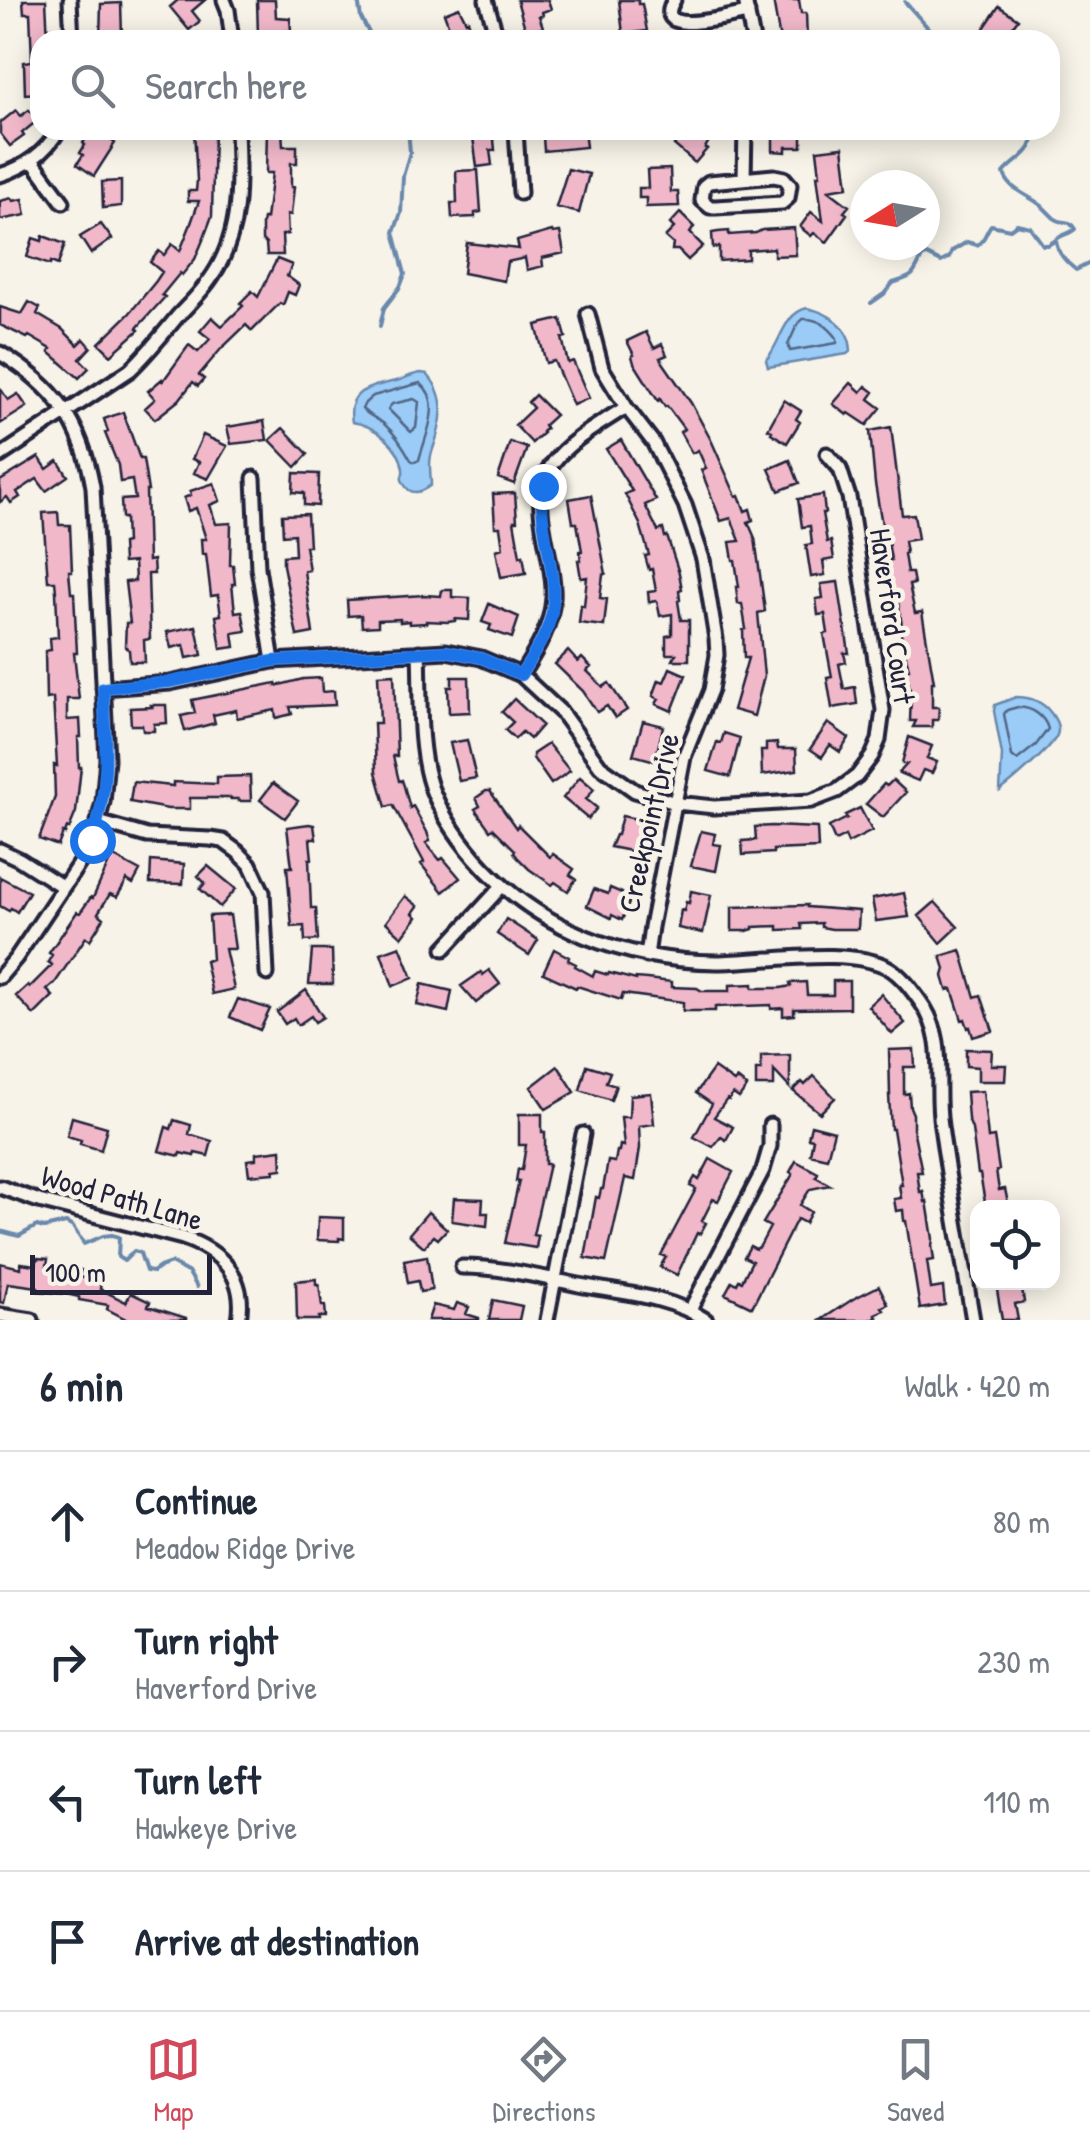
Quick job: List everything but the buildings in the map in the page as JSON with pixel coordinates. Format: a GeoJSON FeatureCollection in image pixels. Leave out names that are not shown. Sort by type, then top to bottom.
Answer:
{"type":"FeatureCollection","features":[{"type":"Feature","properties":{"kind":"street"},"geometry":{"type":"LineString","coordinates":[[70,0],[72,30]]}},
{"type":"Feature","properties":{"kind":"street"},"geometry":{"type":"LineString","coordinates":[[224,0],[231,30]]}},
{"type":"Feature","properties":{"kind":"street"},"geometry":{"type":"LineString","coordinates":[[486,0],[495,30]]}},
{"type":"Feature","properties":{"kind":"street"},"geometry":{"type":"LineString","coordinates":[[674,0],[669,13],[678,23],[747,6]]}},
{"type":"Feature","properties":{"kind":"street"},"geometry":{"type":"LineString","coordinates":[[0,175],[32,160],[52,140]]}},
{"type":"Feature","properties":{"kind":"street"},"geometry":{"type":"LineString","coordinates":[[0,456],[130,370],[212,277],[229,241],[236,209],[237,140]]}},
{"type":"Feature","properties":{"kind":"street"},"geometry":{"type":"LineString","coordinates":[[517,140],[520,193]]}},
{"type":"Feature","properties":{"kind":"street"},"geometry":{"type":"LineString","coordinates":[[744,178],[746,140]]}},
{"type":"Feature","properties":{"kind":"street"},"geometry":{"type":"LineString","coordinates":[[32,160],[63,202]]}},
{"type":"Feature","properties":{"kind":"street"},"geometry":{"type":"LineString","coordinates":[[744,178],[784,178],[790,185],[788,198],[776,204],[716,208],[702,200],[704,186],[709,182],[744,178]]}},
{"type":"Feature","properties":{"kind":"street","name":"Creekpoint Drive"},"geometry":{"type":"LineString","coordinates":[[588,314],[602,368],[652,442],[686,506],[703,559],[716,639],[711,690],[684,757],[647,956]]}},
{"type":"Feature","properties":{"kind":"street"},"geometry":{"type":"LineString","coordinates":[[0,352],[42,382],[67,412],[84,449],[92,487],[106,759],[103,802],[84,856],[0,977]]}},
{"type":"Feature","properties":{"kind":"street"},"geometry":{"type":"LineString","coordinates":[[103,688],[170,682],[273,661],[446,651],[500,665],[521,675],[544,638],[553,598],[541,500],[546,477],[558,458],[626,407]]}},
{"type":"Feature","properties":{"kind":"street","name":"Haverford Court"},"geometry":{"type":"LineString","coordinates":[[521,675],[561,712],[600,766],[635,791],[676,804],[714,806],[811,802],[846,786],[872,756],[882,725],[881,689],[850,496],[840,469],[827,454]]}},
{"type":"Feature","properties":{"kind":"street"},"geometry":{"type":"LineString","coordinates":[[254,478],[258,568],[273,661]]}},
{"type":"Feature","properties":{"kind":"street"},"geometry":{"type":"LineString","coordinates":[[420,652],[423,746],[441,809],[467,848],[502,886],[539,914],[600,944],[647,956],[720,962],[840,957],[881,964],[905,982],[931,1021],[939,1048],[940,1126],[973,1320]]}},
{"type":"Feature","properties":{"kind":"street"},"geometry":{"type":"LineString","coordinates":[[98,822],[147,836],[210,839],[238,852],[250,864],[263,892],[267,974]]}},
{"type":"Feature","properties":{"kind":"street"},"geometry":{"type":"LineString","coordinates":[[0,850],[63,887]]}},
{"type":"Feature","properties":{"kind":"street"},"geometry":{"type":"LineString","coordinates":[[444,950],[502,886]]}},
{"type":"Feature","properties":{"kind":"street"},"geometry":{"type":"LineString","coordinates":[[690,1310],[764,1170],[770,1125]]}},
{"type":"Feature","properties":{"kind":"street"},"geometry":{"type":"LineString","coordinates":[[547,1320],[582,1134]]}},
{"type":"Feature","properties":{"kind":"street","name":"Wood Path Lane"},"geometry":{"type":"LineString","coordinates":[[0,1187],[34,1200],[205,1246],[231,1272],[239,1290],[239,1320]]}},
{"type":"Feature","properties":{"kind":"street"},"geometry":{"type":"LineString","coordinates":[[462,1266],[494,1268],[660,1300],[706,1320]]}},
{"type":"Feature","properties":{"kind":"street"},"geometry":{"type":"LineString","coordinates":[[0,1315],[32,1320]]}},
{"type":"Feature","properties":{"kind":"water"},"geometry":{"type":"Polygon","coordinates":[[[807,308],[837,322],[847,334],[851,351],[768,367],[766,360],[787,323],[807,308]]]}},
{"type":"Feature","properties":{"kind":"water"},"geometry":{"type":"Polygon","coordinates":[[[421,373],[434,383],[442,412],[430,460],[431,485],[413,492],[403,481],[401,460],[391,444],[377,432],[352,422],[351,411],[363,391],[421,373]]]}},
{"type":"Feature","properties":{"kind":"water"},"geometry":{"type":"Polygon","coordinates":[[[1016,697],[1044,706],[1056,721],[1058,732],[1040,756],[1000,791],[1002,755],[995,705],[1016,697]]]}},
{"type":"Feature","properties":{"kind":"waterway"},"geometry":{"type":"LineString","coordinates":[[358,0],[368,30]]}},
{"type":"Feature","properties":{"kind":"waterway"},"geometry":{"type":"LineString","coordinates":[[905,2],[930,30]]}},
{"type":"Feature","properties":{"kind":"waterway"},"geometry":{"type":"LineString","coordinates":[[380,326],[384,308],[405,274],[394,232],[401,213],[409,140]]}},
{"type":"Feature","properties":{"kind":"waterway"},"geometry":{"type":"LineString","coordinates":[[1033,140],[1025,154],[1004,173],[1006,179],[1054,218],[1075,229],[1056,240],[1069,264],[1076,270],[1090,263]]}},
{"type":"Feature","properties":{"kind":"waterway"},"geometry":{"type":"LineString","coordinates":[[871,303],[893,283],[912,275],[922,257],[927,255],[941,262],[967,242],[980,243],[991,225],[1010,229],[1017,224],[1030,227],[1043,245],[1056,240]]}},
{"type":"Feature","properties":{"kind":"waterway"},"geometry":{"type":"LineString","coordinates":[[0,1231],[19,1236],[37,1226],[66,1223],[84,1244],[112,1235],[119,1237],[118,1257],[124,1261],[134,1251],[140,1253],[146,1271],[153,1272],[171,1263],[189,1273],[197,1287]]}},
{"type":"Feature","properties":{"kind":"route"},"geometry":{"type":"LineString","coordinates":[[92,840],[105,784],[103,688],[170,682],[273,661],[446,651],[481,658],[521,675],[544,638],[552,612],[543,486]]}}]}
